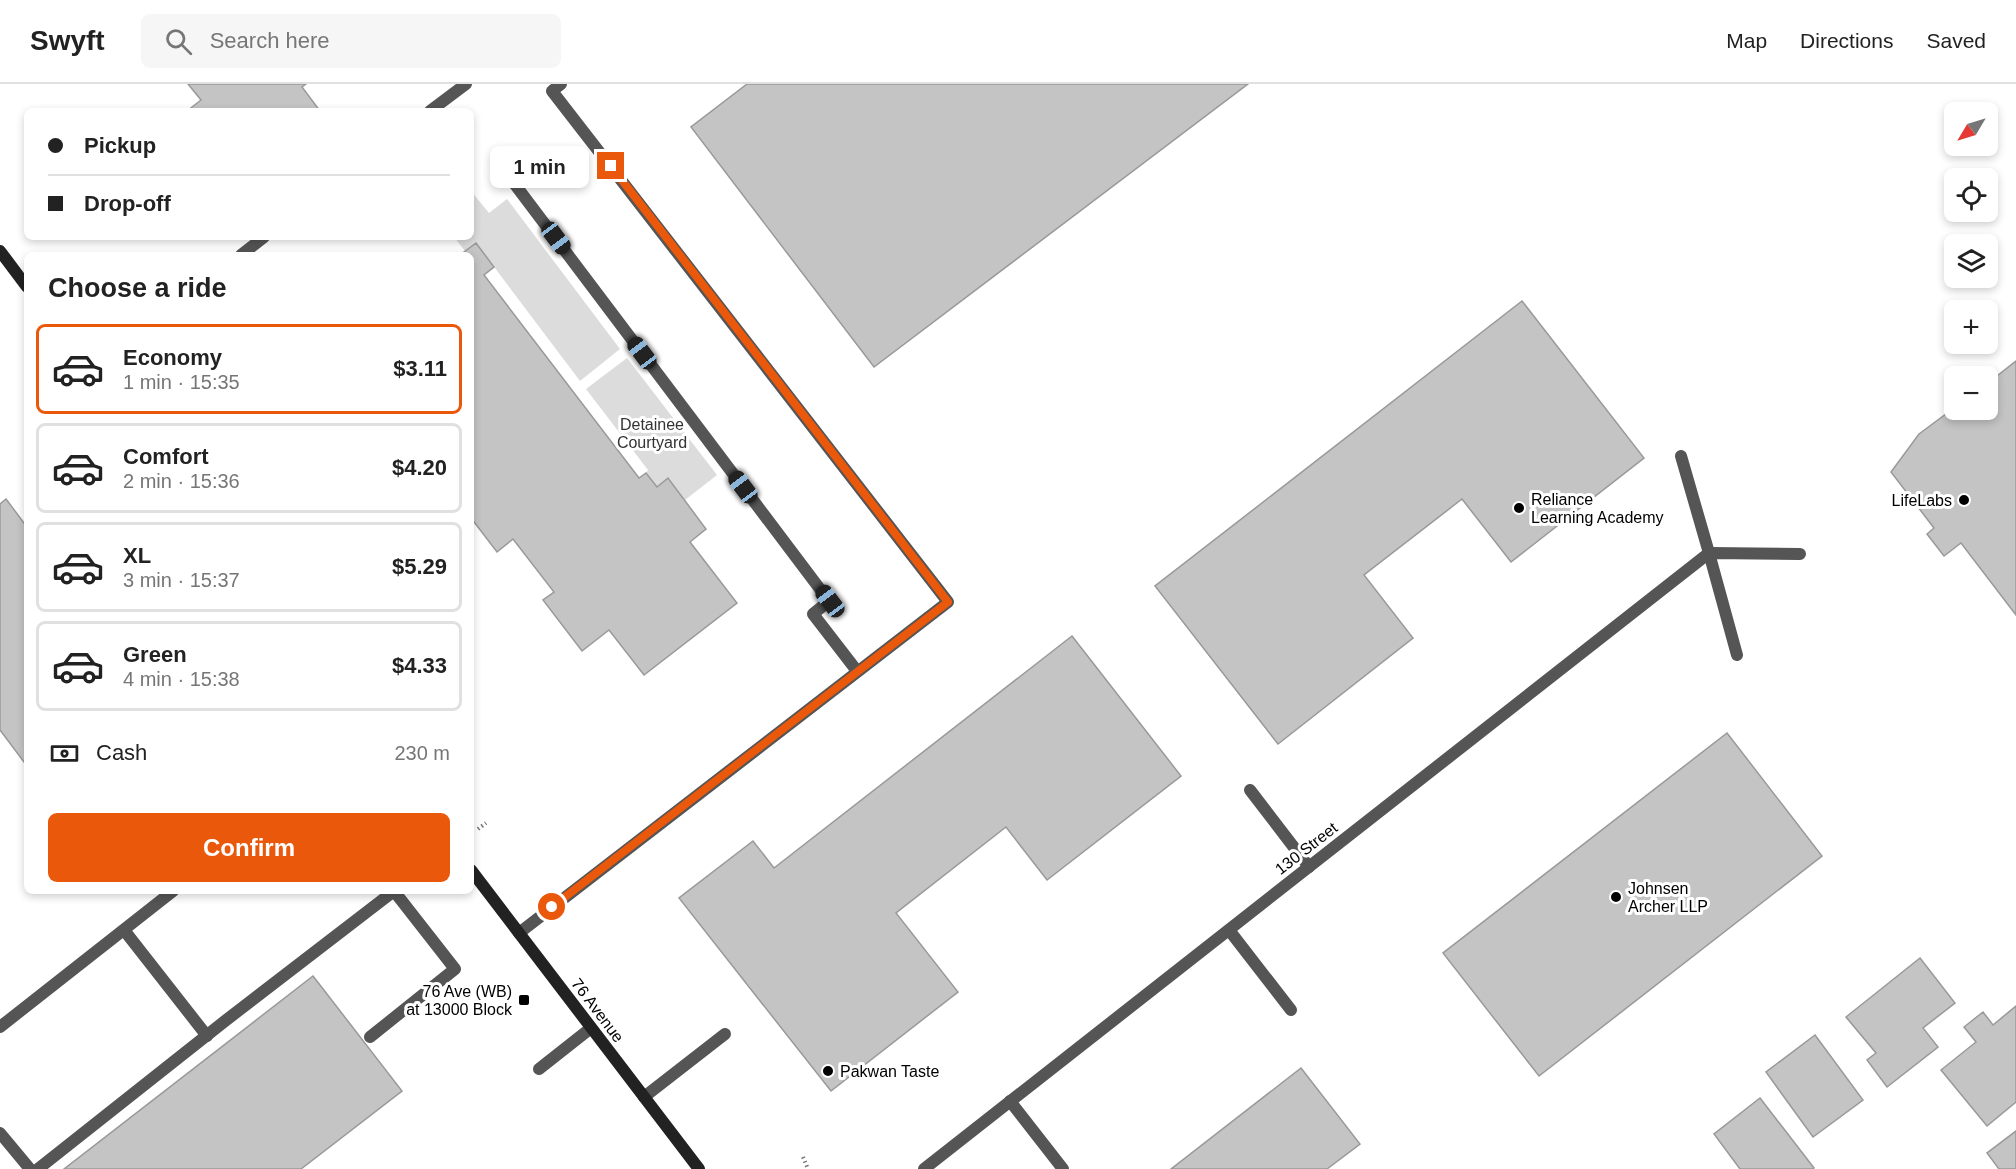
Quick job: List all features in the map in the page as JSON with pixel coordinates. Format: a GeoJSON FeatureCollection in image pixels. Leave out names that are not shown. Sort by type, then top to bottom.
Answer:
{"type":"FeatureCollection","features":[{"type":"Feature","properties":{"kind":"main road"},"geometry":{"type":"LineString","coordinates":[[0,251],[24,282]]}},
{"type":"Feature","properties":{"kind":"main road","name":"76 Avenue"},"geometry":{"type":"LineString","coordinates":[[474,874],[699,1169]]}},
{"type":"Feature","properties":{"kind":"street"},"geometry":{"type":"LineString","coordinates":[[434,108],[466,84]]}},
{"type":"Feature","properties":{"kind":"street"},"geometry":{"type":"LineString","coordinates":[[519,933],[948,602],[552,91],[561,84]]}},
{"type":"Feature","properties":{"kind":"street"},"geometry":{"type":"LineString","coordinates":[[498,162],[830,601],[813,614],[857,670]]}},
{"type":"Feature","properties":{"kind":"street"},"geometry":{"type":"LineString","coordinates":[[245,252],[260,240]]}},
{"type":"Feature","properties":{"kind":"street"},"geometry":{"type":"LineString","coordinates":[[1681,456],[1737,655]]}},
{"type":"Feature","properties":{"kind":"street"},"geometry":{"type":"LineString","coordinates":[[1709,553],[1800,554]]}},
{"type":"Feature","properties":{"kind":"street","name":"130 Street"},"geometry":{"type":"LineString","coordinates":[[924,1169],[1709,553]]}},
{"type":"Feature","properties":{"kind":"street"},"geometry":{"type":"LineString","coordinates":[[1250,790],[1309,867]]}},
{"type":"Feature","properties":{"kind":"street"},"geometry":{"type":"LineString","coordinates":[[0,1027],[169,894]]}},
{"type":"Feature","properties":{"kind":"street"},"geometry":{"type":"LineString","coordinates":[[38,1169],[390,894]]}},
{"type":"Feature","properties":{"kind":"street"},"geometry":{"type":"LineString","coordinates":[[369,1037],[455,969],[396,894]]}},
{"type":"Feature","properties":{"kind":"street"},"geometry":{"type":"LineString","coordinates":[[124,930],[207,1036]]}},
{"type":"Feature","properties":{"kind":"street"},"geometry":{"type":"LineString","coordinates":[[1228,930],[1291,1010]]}},
{"type":"Feature","properties":{"kind":"street"},"geometry":{"type":"LineString","coordinates":[[539,1069],[591,1028]]}},
{"type":"Feature","properties":{"kind":"street"},"geometry":{"type":"LineString","coordinates":[[644,1097],[725,1034]]}},
{"type":"Feature","properties":{"kind":"street"},"geometry":{"type":"LineString","coordinates":[[1010,1101],[1063,1169]]}},
{"type":"Feature","properties":{"kind":"street"},"geometry":{"type":"LineString","coordinates":[[0,1133],[30,1169]]}},
{"type":"Feature","properties":{"kind":"path"},"geometry":{"type":"LineString","coordinates":[[478,829],[486,823]]}},
{"type":"Feature","properties":{"kind":"path"},"geometry":{"type":"LineString","coordinates":[[803,1157],[808,1169]]}},
{"type":"Feature","properties":{"kind":"green space","name":"Detainee Courtyard"},"geometry":{"type":"Polygon","coordinates":[[[474,195],[489,213],[507,199],[620,349],[580,381],[476,243],[465,251],[456,240],[474,240],[474,195]]]}},
{"type":"Feature","properties":{"kind":"green space","name":"Detainee Courtyard"},"geometry":{"type":"Polygon","coordinates":[[[627,358],[717,475],[685,500],[668,478],[657,487],[646,473],[648,470],[586,389],[627,358]]]}},
{"type":"Feature","properties":{"kind":"building"},"geometry":{"type":"Polygon","coordinates":[[[188,84],[306,84],[302,87],[318,108],[191,108],[201,100],[188,84]]]}},
{"type":"Feature","properties":{"kind":"building"},"geometry":{"type":"Polygon","coordinates":[[[747,84],[1248,84],[874,367],[691,127],[747,84]]]}},
{"type":"Feature","properties":{"kind":"building"},"geometry":{"type":"Polygon","coordinates":[[[476,243],[494,267],[484,275],[639,478],[646,473],[657,487],[668,478],[706,529],[690,542],[737,603],[644,675],[609,630],[582,651],[543,600],[554,592],[513,539],[497,552],[474,522],[474,252],[464,252],[476,243]]]}},
{"type":"Feature","properties":{"kind":"building"},"geometry":{"type":"Polygon","coordinates":[[[1522,301],[1644,458],[1511,562],[1462,499],[1364,575],[1413,638],[1278,744],[1155,586],[1522,301]]]}},
{"type":"Feature","properties":{"kind":"building","name":"LifeLabs"},"geometry":{"type":"Polygon","coordinates":[[[2016,361],[2016,615],[1961,543],[1944,556],[1927,534],[1934,528],[1891,472],[1919,434],[1944,415],[1944,420],[1998,420],[1998,375],[2016,361]]]}},
{"type":"Feature","properties":{"kind":"building"},"geometry":{"type":"Polygon","coordinates":[[[6,499],[24,523],[24,762],[0,730],[0,504],[6,499]]]}},
{"type":"Feature","properties":{"kind":"building"},"geometry":{"type":"Polygon","coordinates":[[[1072,636],[1181,776],[1047,880],[1006,827],[896,913],[958,992],[831,1091],[679,898],[753,841],[774,868],[1072,636]]]}},
{"type":"Feature","properties":{"kind":"building"},"geometry":{"type":"Polygon","coordinates":[[[1727,733],[1822,856],[1539,1076],[1443,953],[1727,733]]]}},
{"type":"Feature","properties":{"kind":"building"},"geometry":{"type":"Polygon","coordinates":[[[1920,958],[1955,1003],[1923,1028],[1938,1047],[1887,1087],[1867,1060],[1876,1053],[1846,1017],[1920,958]]]}},
{"type":"Feature","properties":{"kind":"building"},"geometry":{"type":"Polygon","coordinates":[[[313,976],[402,1091],[301,1169],[64,1169],[313,976]]]}},
{"type":"Feature","properties":{"kind":"building"},"geometry":{"type":"Polygon","coordinates":[[[2016,1006],[2016,1102],[1987,1126],[1941,1070],[1976,1042],[1964,1027],[1983,1012],[1993,1025],[2016,1006]]]}},
{"type":"Feature","properties":{"kind":"building"},"geometry":{"type":"Polygon","coordinates":[[[1815,1035],[1863,1100],[1813,1137],[1766,1072],[1815,1035]]]}},
{"type":"Feature","properties":{"kind":"building"},"geometry":{"type":"Polygon","coordinates":[[[1301,1068],[1360,1144],[1327,1169],[1171,1169],[1301,1068]]]}},
{"type":"Feature","properties":{"kind":"building"},"geometry":{"type":"Polygon","coordinates":[[[1760,1098],[1813,1169],[1740,1169],[1714,1134],[1760,1098]]]}},
{"type":"Feature","properties":{"kind":"building"},"geometry":{"type":"Polygon","coordinates":[[[2016,1131],[2016,1169],[1999,1169],[1987,1153],[2016,1131]]]}},
{"type":"Feature","properties":{"kind":"place","name":"LifeLabs"},"geometry":{"type":"Point","coordinates":[1964,500]}},
{"type":"Feature","properties":{"kind":"place","name":"Reliance Learning Academy"},"geometry":{"type":"Point","coordinates":[1519,508]}},
{"type":"Feature","properties":{"kind":"place","name":"Johnsen Archer LLP"},"geometry":{"type":"Point","coordinates":[1616,897]}},
{"type":"Feature","properties":{"kind":"place","name":"76 Ave (WB) at 13000 Block"},"geometry":{"type":"Point","coordinates":[524,1000]}},
{"type":"Feature","properties":{"kind":"place","name":"Pakwan Taste"},"geometry":{"type":"Point","coordinates":[828,1071]}},
{"type":"Feature","properties":{"kind":"route"},"geometry":{"type":"LineString","coordinates":[[552,907],[948,602],[611,166]]}}]}
